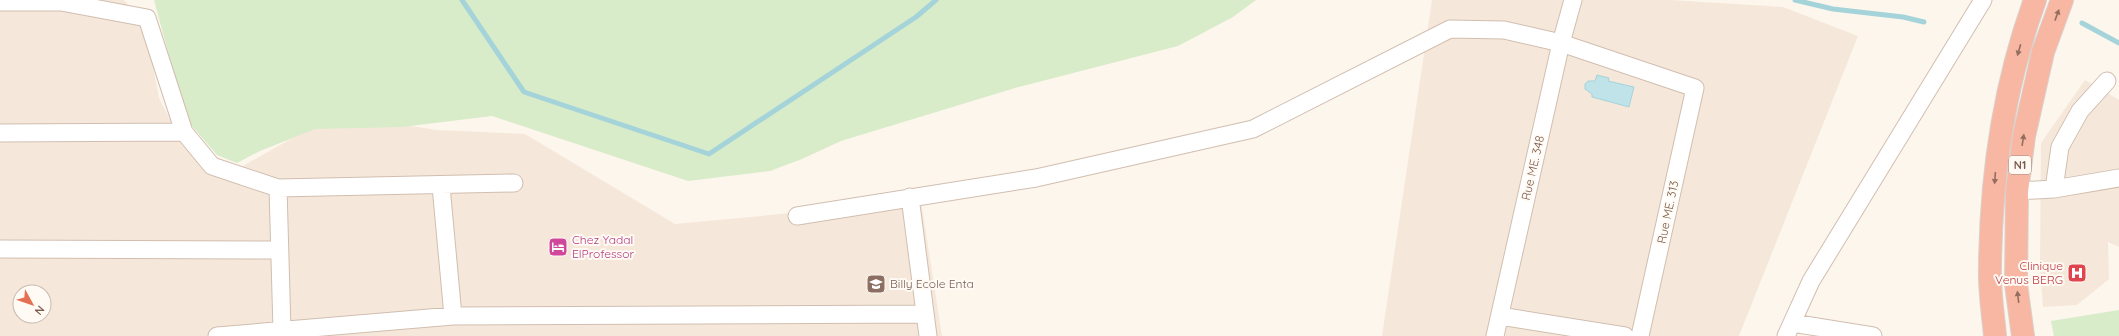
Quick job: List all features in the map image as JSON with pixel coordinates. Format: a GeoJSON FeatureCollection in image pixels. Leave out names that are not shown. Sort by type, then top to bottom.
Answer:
{"type":"FeatureCollection","features":[{"type":"Feature","properties":{"kind":"highway","name":"N1"},"geometry":{"type":"LineString","coordinates":[[1995,336],[1990,267],[1996,165],[2009,84],[2035,0]]}},
{"type":"Feature","properties":{"kind":"highway","name":"N1"},"geometry":{"type":"LineString","coordinates":[[2023,336],[2016,284],[2017,191],[2024,136],[2043,52],[2062,0]]}},
{"type":"Feature","properties":{"kind":"street","name":"Rue ME. 348"},"geometry":{"type":"LineString","coordinates":[[1495,336],[1561,44],[1573,0]]}},
{"type":"Feature","properties":{"kind":"street"},"geometry":{"type":"LineString","coordinates":[[1873,336],[1789,330],[1811,282],[1983,0]]}},
{"type":"Feature","properties":{"kind":"street"},"geometry":{"type":"LineString","coordinates":[[0,2],[61,2],[147,18],[184,132],[212,166],[278,188],[441,186],[514,183]]}},
{"type":"Feature","properties":{"kind":"street"},"geometry":{"type":"LineString","coordinates":[[797,216],[1036,178],[1253,129],[1450,29],[1504,30],[1561,44]]}},
{"type":"Feature","properties":{"kind":"street","name":"Rue ME. 313"},"geometry":{"type":"LineString","coordinates":[[1561,44],[1695,88],[1640,336]]}},
{"type":"Feature","properties":{"kind":"street"},"geometry":{"type":"LineString","coordinates":[[2054,189],[2060,147],[2080,111],[2107,81]]}},
{"type":"Feature","properties":{"kind":"street"},"geometry":{"type":"LineString","coordinates":[[0,133],[184,132]]}},
{"type":"Feature","properties":{"kind":"street"},"geometry":{"type":"LineString","coordinates":[[2017,191],[2054,189],[2119,178]]}},
{"type":"Feature","properties":{"kind":"street"},"geometry":{"type":"LineString","coordinates":[[441,186],[453,316]]}},
{"type":"Feature","properties":{"kind":"street"},"geometry":{"type":"LineString","coordinates":[[278,188],[282,330]]}},
{"type":"Feature","properties":{"kind":"street"},"geometry":{"type":"LineString","coordinates":[[910,197],[928,336]]}},
{"type":"Feature","properties":{"kind":"street"},"geometry":{"type":"LineString","coordinates":[[0,249],[279,250]]}},
{"type":"Feature","properties":{"kind":"street"},"geometry":{"type":"LineString","coordinates":[[217,336],[453,316],[924,314]]}},
{"type":"Feature","properties":{"kind":"street"},"geometry":{"type":"LineString","coordinates":[[1500,316],[1625,336]]}},
{"type":"Feature","properties":{"kind":"shaded area"},"geometry":{"type":"Polygon","coordinates":[[[0,0],[124,0],[145,26],[159,98],[183,145],[225,176],[335,114],[437,130],[525,134],[675,224],[921,201],[942,336],[0,336],[0,0]]]}},
{"type":"Feature","properties":{"kind":"shaded area"},"geometry":{"type":"Polygon","coordinates":[[[1432,0],[1671,0],[1783,7],[1858,36],[1739,336],[1382,336],[1432,0]]]}},
{"type":"Feature","properties":{"kind":"shaded area"},"geometry":{"type":"Polygon","coordinates":[[[2085,80],[2119,100],[2119,247],[2108,242],[2109,279],[2077,305],[2043,307],[2040,267],[2041,143],[2085,80]]]}},
{"type":"Feature","properties":{"kind":"green space"},"geometry":{"type":"Polygon","coordinates":[[[154,0],[1256,0],[1233,17],[1178,46],[1015,88],[841,141],[802,159],[770,171],[688,181],[492,116],[402,127],[315,129],[260,151],[237,163],[217,155],[186,119],[154,0]]]}},
{"type":"Feature","properties":{"kind":"green space"},"geometry":{"type":"Polygon","coordinates":[[[2119,310],[2119,336],[2054,336],[2051,321],[2119,310]]]}},
{"type":"Feature","properties":{"kind":"water"},"geometry":{"type":"Polygon","coordinates":[[[1597,75],[1609,78],[1608,81],[1634,87],[1629,107],[1592,97],[1592,94],[1585,89],[1585,84],[1588,81],[1595,81],[1597,75]]]}},
{"type":"Feature","properties":{"kind":"waterway"},"geometry":{"type":"LineString","coordinates":[[462,0],[524,92],[709,154],[916,17],[936,0]]}},
{"type":"Feature","properties":{"kind":"waterway"},"geometry":{"type":"LineString","coordinates":[[1795,0],[1833,9],[1903,17],[1924,22]]}},
{"type":"Feature","properties":{"kind":"waterway"},"geometry":{"type":"LineString","coordinates":[[2082,23],[2119,43]]}},
{"type":"Feature","properties":{"kind":"place","name":"Chez Yadal ElProfessor"},"geometry":{"type":"Point","coordinates":[558,247]}},
{"type":"Feature","properties":{"kind":"place","name":"Clinique Venus BERG"},"geometry":{"type":"Point","coordinates":[2077,273]}},
{"type":"Feature","properties":{"kind":"place","name":"Billy Ecole Enta"},"geometry":{"type":"Point","coordinates":[876,284]}}]}
